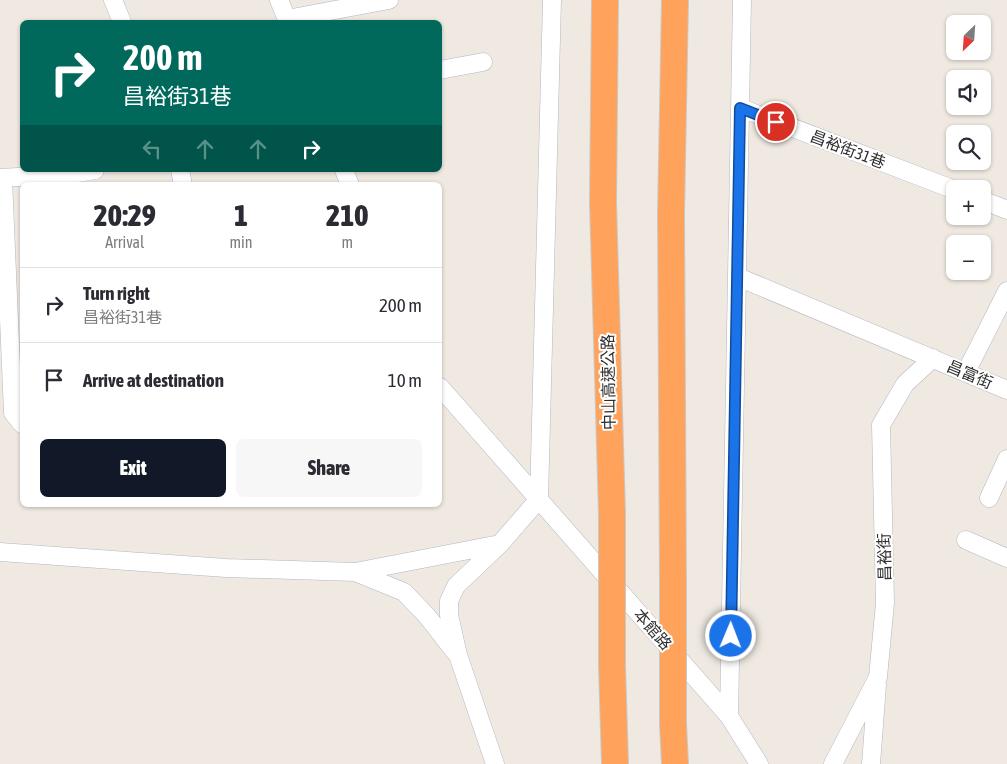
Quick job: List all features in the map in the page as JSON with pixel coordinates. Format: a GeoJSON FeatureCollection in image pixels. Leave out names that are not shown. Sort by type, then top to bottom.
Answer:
{"type":"FeatureCollection","features":[{"type":"Feature","properties":{"kind":"highway","name":"中山高速公路"},"geometry":{"type":"LineString","coordinates":[[604,0],[603,202],[612,514],[612,666],[615,764]]}},
{"type":"Feature","properties":{"kind":"highway"},"geometry":{"type":"LineString","coordinates":[[675,0],[671,214],[673,724],[675,764]]}},
{"type":"Feature","properties":{"kind":"street"},"geometry":{"type":"LineString","coordinates":[[113,0],[121,20]]}},
{"type":"Feature","properties":{"kind":"street"},"geometry":{"type":"LineString","coordinates":[[279,0],[287,20]]}},
{"type":"Feature","properties":{"kind":"street"},"geometry":{"type":"LineString","coordinates":[[292,20],[389,0]]}},
{"type":"Feature","properties":{"kind":"street"},"geometry":{"type":"LineString","coordinates":[[495,764],[458,656],[449,615],[449,601],[456,586],[500,544],[539,499],[552,0]]}},
{"type":"Feature","properties":{"kind":"street"},"geometry":{"type":"LineString","coordinates":[[729,716],[742,0]]}},
{"type":"Feature","properties":{"kind":"street"},"geometry":{"type":"LineString","coordinates":[[442,70],[483,62]]}},
{"type":"Feature","properties":{"kind":"street","name":"昌裕街31巷"},"geometry":{"type":"LineString","coordinates":[[740,108],[946,187]]}},
{"type":"Feature","properties":{"kind":"street"},"geometry":{"type":"LineString","coordinates":[[20,422],[13,413],[15,298],[1,178],[83,172]]}},
{"type":"Feature","properties":{"kind":"street"},"geometry":{"type":"LineString","coordinates":[[991,204],[1007,210]]}},
{"type":"Feature","properties":{"kind":"street","name":"昌富街"},"geometry":{"type":"LineString","coordinates":[[738,277],[1007,390]]}},
{"type":"Feature","properties":{"kind":"street"},"geometry":{"type":"LineString","coordinates":[[966,372],[1007,291]]}},
{"type":"Feature","properties":{"kind":"street","name":"昌裕街"},"geometry":{"type":"LineString","coordinates":[[833,764],[878,677],[885,602],[881,425],[905,384],[933,358]]}},
{"type":"Feature","properties":{"kind":"street","name":"本館路"},"geometry":{"type":"LineString","coordinates":[[442,389],[729,716],[759,764]]}},
{"type":"Feature","properties":{"kind":"street"},"geometry":{"type":"LineString","coordinates":[[989,498],[1007,459]]}},
{"type":"Feature","properties":{"kind":"street"},"geometry":{"type":"LineString","coordinates":[[966,540],[1007,558]]}},
{"type":"Feature","properties":{"kind":"street"},"geometry":{"type":"LineString","coordinates":[[0,552],[226,568],[355,572],[500,544]]}},
{"type":"Feature","properties":{"kind":"street"},"geometry":{"type":"LineString","coordinates":[[355,572],[404,592],[427,616],[458,656]]}},
{"type":"Feature","properties":{"kind":"street"},"geometry":{"type":"LineString","coordinates":[[872,764],[878,677]]}},
{"type":"Feature","properties":{"kind":"route"},"geometry":{"type":"LineString","coordinates":[[731,636],[740,108],[776,122]]}}]}
